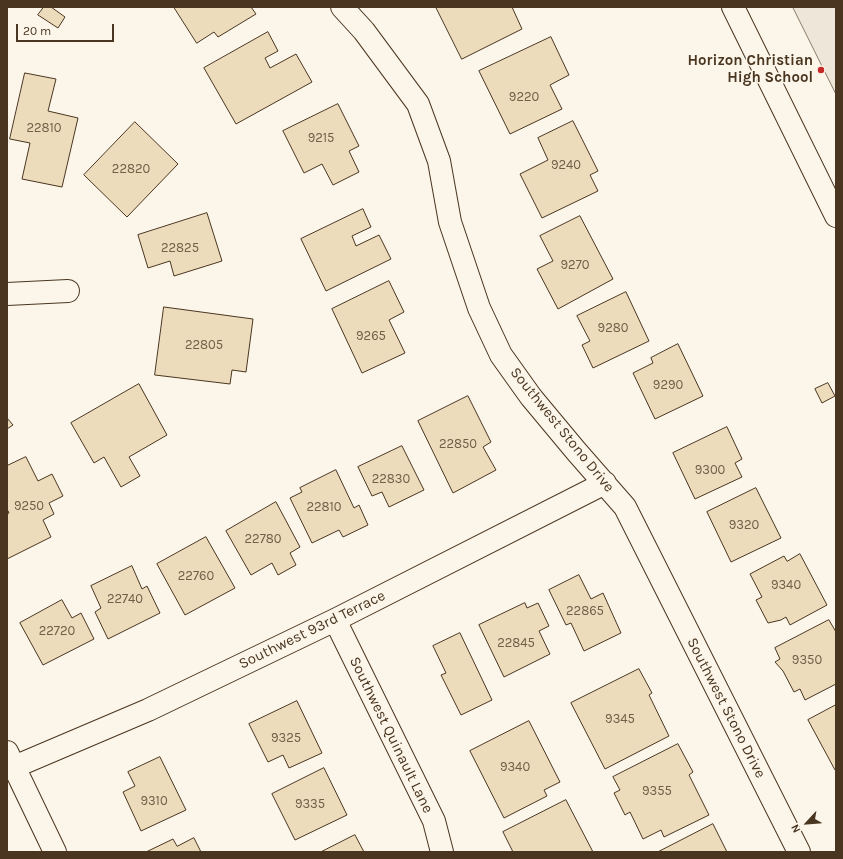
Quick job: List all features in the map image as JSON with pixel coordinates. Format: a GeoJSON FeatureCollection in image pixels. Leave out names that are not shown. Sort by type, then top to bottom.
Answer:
{"type":"FeatureCollection","features":[{"type":"Feature","properties":{"kind":"street","name":"Southwest Stono Drive"},"geometry":{"type":"LineString","coordinates":[[342,7],[364,31],[418,104],[439,161],[450,222],[479,308],[501,354],[531,397],[625,507],[799,852]]}},
{"type":"Feature","properties":{"kind":"street"},"geometry":{"type":"LineString","coordinates":[[733,7],[836,216]]}},
{"type":"Feature","properties":{"kind":"street"},"geometry":{"type":"LineString","coordinates":[[7,294],[68,291]]}},
{"type":"Feature","properties":{"kind":"street","name":"Southwest 93rd Terrace"},"geometry":{"type":"LineString","coordinates":[[11,760],[148,710],[335,620],[605,483]]}},
{"type":"Feature","properties":{"kind":"street","name":"Southwest Quinault Lane"},"geometry":{"type":"LineString","coordinates":[[335,620],[434,821],[442,852]]}},
{"type":"Feature","properties":{"kind":"street"},"geometry":{"type":"LineString","coordinates":[[11,760],[55,852]]}},
{"type":"Feature","properties":{"kind":"shaded area"},"geometry":{"type":"Polygon","coordinates":[[[793,7],[836,7],[836,94],[793,7]]]}},
{"type":"Feature","properties":{"kind":"building"},"geometry":{"type":"Polygon","coordinates":[[[44,7],[51,7],[65,17],[58,28],[38,15],[44,7]]]}},
{"type":"Feature","properties":{"kind":"building"},"geometry":{"type":"Polygon","coordinates":[[[174,7],[251,7],[256,14],[218,37],[214,32],[197,43],[174,7]]]}},
{"type":"Feature","properties":{"kind":"building"},"geometry":{"type":"Polygon","coordinates":[[[436,7],[512,7],[522,29],[462,59],[436,7]]]}},
{"type":"Feature","properties":{"kind":"building"},"geometry":{"type":"Polygon","coordinates":[[[268,32],[278,51],[265,58],[270,68],[296,54],[312,82],[236,124],[204,68],[268,32]]]}},
{"type":"Feature","properties":{"kind":"building"},"geometry":{"type":"Polygon","coordinates":[[[551,37],[569,75],[550,85],[562,109],[510,134],[479,71],[551,37]]]}},
{"type":"Feature","properties":{"kind":"building"},"geometry":{"type":"Polygon","coordinates":[[[25,73],[56,79],[48,111],[78,118],[62,187],[22,179],[30,143],[10,139],[25,73]]]}},
{"type":"Feature","properties":{"kind":"building"},"geometry":{"type":"Polygon","coordinates":[[[338,104],[359,146],[349,151],[359,172],[333,185],[322,164],[304,173],[283,131],[338,104]]]}},
{"type":"Feature","properties":{"kind":"building"},"geometry":{"type":"Polygon","coordinates":[[[573,121],[598,171],[590,175],[598,191],[542,218],[520,174],[548,160],[538,138],[573,121]]]}},
{"type":"Feature","properties":{"kind":"building"},"geometry":{"type":"Polygon","coordinates":[[[135,122],[178,164],[127,217],[84,175],[135,122]]]}},
{"type":"Feature","properties":{"kind":"building"},"geometry":{"type":"Polygon","coordinates":[[[363,209],[371,227],[352,236],[356,246],[379,235],[391,259],[326,291],[301,239],[363,209]]]}},
{"type":"Feature","properties":{"kind":"building"},"geometry":{"type":"Polygon","coordinates":[[[207,213],[222,261],[174,276],[170,261],[148,268],[138,235],[207,213]]]}},
{"type":"Feature","properties":{"kind":"building"},"geometry":{"type":"Polygon","coordinates":[[[580,216],[613,279],[558,309],[537,269],[553,261],[540,236],[580,216]]]}},
{"type":"Feature","properties":{"kind":"building"},"geometry":{"type":"Polygon","coordinates":[[[389,281],[404,312],[389,320],[405,353],[362,373],[332,309],[389,281]]]}},
{"type":"Feature","properties":{"kind":"building"},"geometry":{"type":"Polygon","coordinates":[[[626,292],[649,341],[593,368],[582,345],[590,341],[577,316],[626,292]]]}},
{"type":"Feature","properties":{"kind":"building"},"geometry":{"type":"Polygon","coordinates":[[[164,307],[253,319],[246,372],[232,370],[230,384],[155,375],[164,307]]]}},
{"type":"Feature","properties":{"kind":"building"},"geometry":{"type":"Polygon","coordinates":[[[678,344],[703,396],[655,419],[633,373],[653,363],[651,358],[678,344]]]}},
{"type":"Feature","properties":{"kind":"building"},"geometry":{"type":"Polygon","coordinates":[[[828,383],[835,396],[822,403],[815,389],[828,383]]]}},
{"type":"Feature","properties":{"kind":"building"},"geometry":{"type":"Polygon","coordinates":[[[139,384],[167,435],[129,457],[140,476],[121,487],[104,457],[94,463],[71,423],[139,384]]]}},
{"type":"Feature","properties":{"kind":"building"},"geometry":{"type":"Polygon","coordinates":[[[468,396],[491,442],[483,447],[496,470],[453,493],[418,421],[468,396]]]}},
{"type":"Feature","properties":{"kind":"building"},"geometry":{"type":"Polygon","coordinates":[[[7,418],[13,425],[7,429],[7,418]]]}},
{"type":"Feature","properties":{"kind":"building"},"geometry":{"type":"Polygon","coordinates":[[[727,427],[742,459],[735,463],[742,477],[695,499],[673,453],[727,427]]]}},
{"type":"Feature","properties":{"kind":"building"},"geometry":{"type":"Polygon","coordinates":[[[402,446],[424,490],[389,507],[382,492],[372,496],[358,467],[402,446]]]}},
{"type":"Feature","properties":{"kind":"building"},"geometry":{"type":"Polygon","coordinates":[[[26,457],[38,481],[52,474],[63,496],[49,503],[54,514],[43,520],[51,537],[7,559],[7,514],[9,513],[7,509],[7,466],[26,457]]]}},
{"type":"Feature","properties":{"kind":"building"},"geometry":{"type":"Polygon","coordinates":[[[336,470],[354,508],[359,505],[368,525],[343,537],[339,530],[312,543],[290,498],[302,492],[300,488],[336,470]]]}},
{"type":"Feature","properties":{"kind":"building"},"geometry":{"type":"Polygon","coordinates":[[[756,488],[781,538],[731,562],[707,512],[756,488]]]}},
{"type":"Feature","properties":{"kind":"building"},"geometry":{"type":"Polygon","coordinates":[[[276,502],[300,547],[290,553],[296,565],[278,575],[272,563],[251,575],[226,531],[276,502]]]}},
{"type":"Feature","properties":{"kind":"building"},"geometry":{"type":"Polygon","coordinates":[[[206,537],[235,588],[185,615],[157,564],[206,537]]]}},
{"type":"Feature","properties":{"kind":"building"},"geometry":{"type":"Polygon","coordinates":[[[800,554],[827,605],[790,625],[786,617],[781,620],[768,623],[756,600],[762,597],[750,574],[784,556],[787,561],[800,554]]]}},
{"type":"Feature","properties":{"kind":"building"},"geometry":{"type":"Polygon","coordinates":[[[132,566],[142,589],[147,586],[160,613],[108,639],[95,612],[101,608],[91,586],[132,566]]]}},
{"type":"Feature","properties":{"kind":"building"},"geometry":{"type":"Polygon","coordinates":[[[579,575],[591,599],[603,593],[621,633],[584,651],[571,623],[566,625],[549,590],[579,575]]]}},
{"type":"Feature","properties":{"kind":"building"},"geometry":{"type":"Polygon","coordinates":[[[62,600],[72,618],[81,613],[94,639],[43,665],[20,623],[62,600]]]}},
{"type":"Feature","properties":{"kind":"building"},"geometry":{"type":"Polygon","coordinates":[[[525,603],[527,608],[538,603],[549,626],[539,631],[550,654],[504,677],[479,625],[525,603]]]}},
{"type":"Feature","properties":{"kind":"building"},"geometry":{"type":"Polygon","coordinates":[[[829,620],[836,632],[836,684],[805,700],[800,689],[794,692],[783,671],[775,662],[780,659],[775,648],[829,620]]]}},
{"type":"Feature","properties":{"kind":"building"},"geometry":{"type":"Polygon","coordinates":[[[460,633],[492,700],[461,715],[441,675],[446,673],[433,646],[460,633]]]}},
{"type":"Feature","properties":{"kind":"building"},"geometry":{"type":"Polygon","coordinates":[[[639,669],[652,693],[649,695],[669,736],[605,769],[571,703],[639,669]]]}},
{"type":"Feature","properties":{"kind":"building"},"geometry":{"type":"Polygon","coordinates":[[[297,701],[322,753],[289,768],[283,755],[268,762],[249,724],[297,701]]]}},
{"type":"Feature","properties":{"kind":"building"},"geometry":{"type":"Polygon","coordinates":[[[836,705],[836,770],[835,770],[808,720],[836,705]]]}},
{"type":"Feature","properties":{"kind":"building"},"geometry":{"type":"Polygon","coordinates":[[[529,721],[560,782],[544,790],[547,796],[504,818],[470,751],[529,721]]]}},
{"type":"Feature","properties":{"kind":"building"},"geometry":{"type":"Polygon","coordinates":[[[678,744],[693,772],[689,775],[709,815],[664,837],[661,830],[643,839],[630,812],[625,815],[614,793],[620,790],[613,777],[678,744]]]}},
{"type":"Feature","properties":{"kind":"building"},"geometry":{"type":"Polygon","coordinates":[[[160,757],[186,810],[141,831],[123,792],[135,786],[128,772],[160,757]]]}},
{"type":"Feature","properties":{"kind":"building"},"geometry":{"type":"Polygon","coordinates":[[[324,768],[347,815],[295,840],[272,794],[324,768]]]}},
{"type":"Feature","properties":{"kind":"building"},"geometry":{"type":"Polygon","coordinates":[[[566,800],[593,852],[513,852],[503,832],[566,800]]]}},
{"type":"Feature","properties":{"kind":"building"},"geometry":{"type":"Polygon","coordinates":[[[713,824],[727,852],[658,852],[713,824]]]}},
{"type":"Feature","properties":{"kind":"building"},"geometry":{"type":"Polygon","coordinates":[[[355,835],[364,852],[321,852],[355,835]]]}},
{"type":"Feature","properties":{"kind":"building"},"geometry":{"type":"Polygon","coordinates":[[[194,838],[201,852],[146,852],[173,839],[177,846],[194,838]]]}},
{"type":"Feature","properties":{"kind":"place","name":"Horizon Christian High School"},"geometry":{"type":"Point","coordinates":[821,70]}}]}
